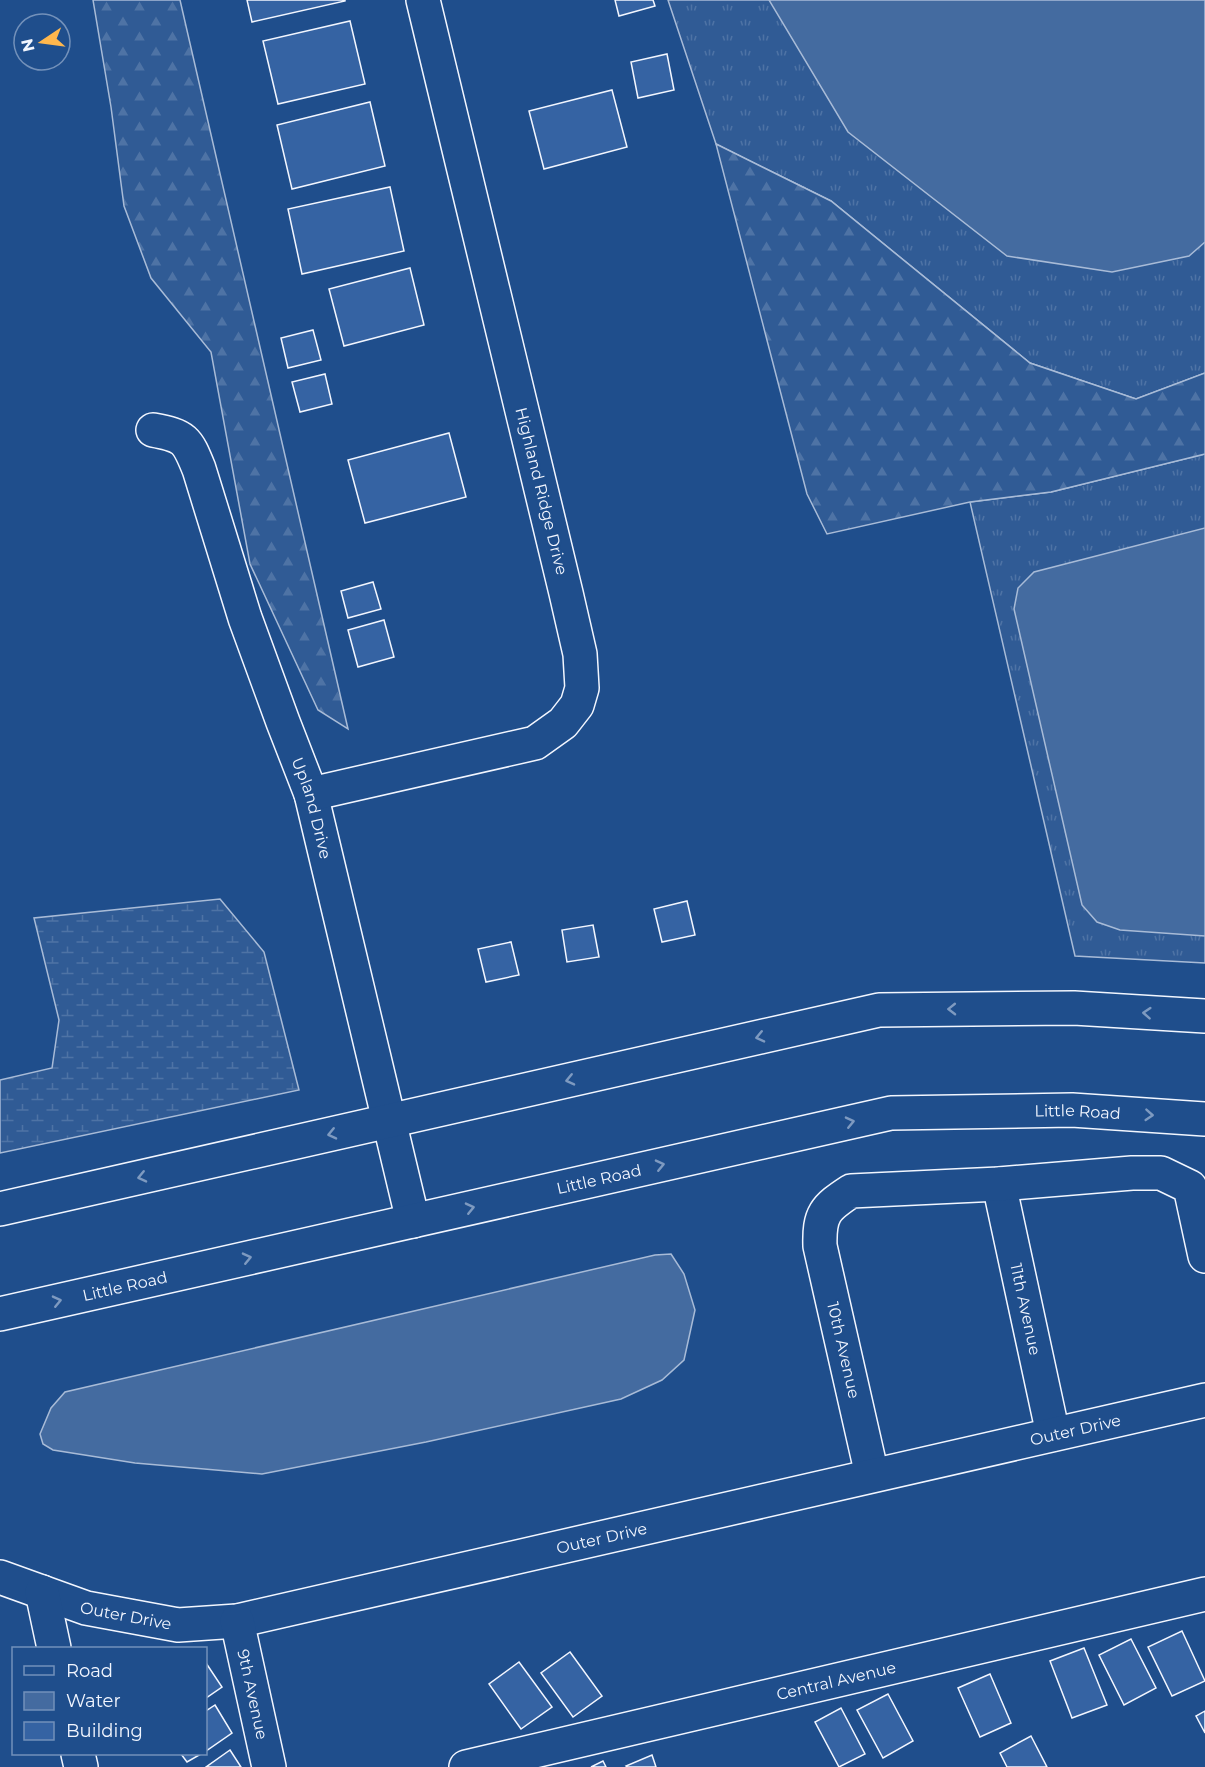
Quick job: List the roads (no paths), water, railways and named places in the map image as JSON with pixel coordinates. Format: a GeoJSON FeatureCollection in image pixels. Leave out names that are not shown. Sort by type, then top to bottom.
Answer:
{"type":"FeatureCollection","features":[{"type":"Feature","properties":{"kind":"street","name":"Highland Ridge Drive"},"geometry":{"type":"LineString","coordinates":[[311,794],[535,743],[563,723],[577,705],[582,688],[580,654],[423,0]]}},
{"type":"Feature","properties":{"kind":"street","name":"Upland Drive"},"geometry":{"type":"LineString","coordinates":[[153,429],[176,434],[189,445],[199,469],[245,618],[311,794],[413,1221]]}},
{"type":"Feature","properties":{"kind":"street"},"geometry":{"type":"LineString","coordinates":[[0,1209],[879,1010],[1074,1008],[1205,1016]]}},
{"type":"Feature","properties":{"kind":"street","name":"Little Road"},"geometry":{"type":"LineString","coordinates":[[0,1314],[891,1113],[1072,1110],[1205,1119]]}},
{"type":"Feature","properties":{"kind":"street"},"geometry":{"type":"LineString","coordinates":[[999,1184],[1132,1173],[1161,1173],[1190,1186],[1205,1256]]}},
{"type":"Feature","properties":{"kind":"street","name":"10th Avenue"},"geometry":{"type":"LineString","coordinates":[[872,1476],[820,1246],[819,1224],[831,1204],[851,1191],[999,1184]]}},
{"type":"Feature","properties":{"kind":"street","name":"11th Avenue"},"geometry":{"type":"LineString","coordinates":[[999,1184],[1053,1434]]}},
{"type":"Feature","properties":{"kind":"street","name":"Outer Drive"},"geometry":{"type":"LineString","coordinates":[[0,1577],[86,1608],[178,1625],[237,1621],[1205,1400]]}},
{"type":"Feature","properties":{"kind":"street"},"geometry":{"type":"LineString","coordinates":[[42,1592],[54,1647]]}},
{"type":"Feature","properties":{"kind":"street","name":"Central Avenue"},"geometry":{"type":"LineString","coordinates":[[466,1767],[1205,1594]]}},
{"type":"Feature","properties":{"kind":"street","name":"9th Avenue"},"geometry":{"type":"LineString","coordinates":[[237,1621],[268,1767]]}},
{"type":"Feature","properties":{"kind":"water"},"geometry":{"type":"Polygon","coordinates":[[[769,0],[1205,0],[1205,242],[1189,256],[1112,272],[1007,256],[848,132],[769,0]]]}},
{"type":"Feature","properties":{"kind":"water"},"geometry":{"type":"Polygon","coordinates":[[[1205,528],[1205,936],[1120,930],[1097,922],[1082,905],[1014,609],[1018,588],[1034,572],[1205,528]]]}},
{"type":"Feature","properties":{"kind":"water"},"geometry":{"type":"Polygon","coordinates":[[[671,1254],[684,1274],[695,1310],[684,1360],[662,1380],[621,1399],[426,1442],[262,1474],[135,1463],[53,1450],[43,1444],[40,1434],[51,1408],[65,1392],[655,1255],[671,1254]]]}}]}
